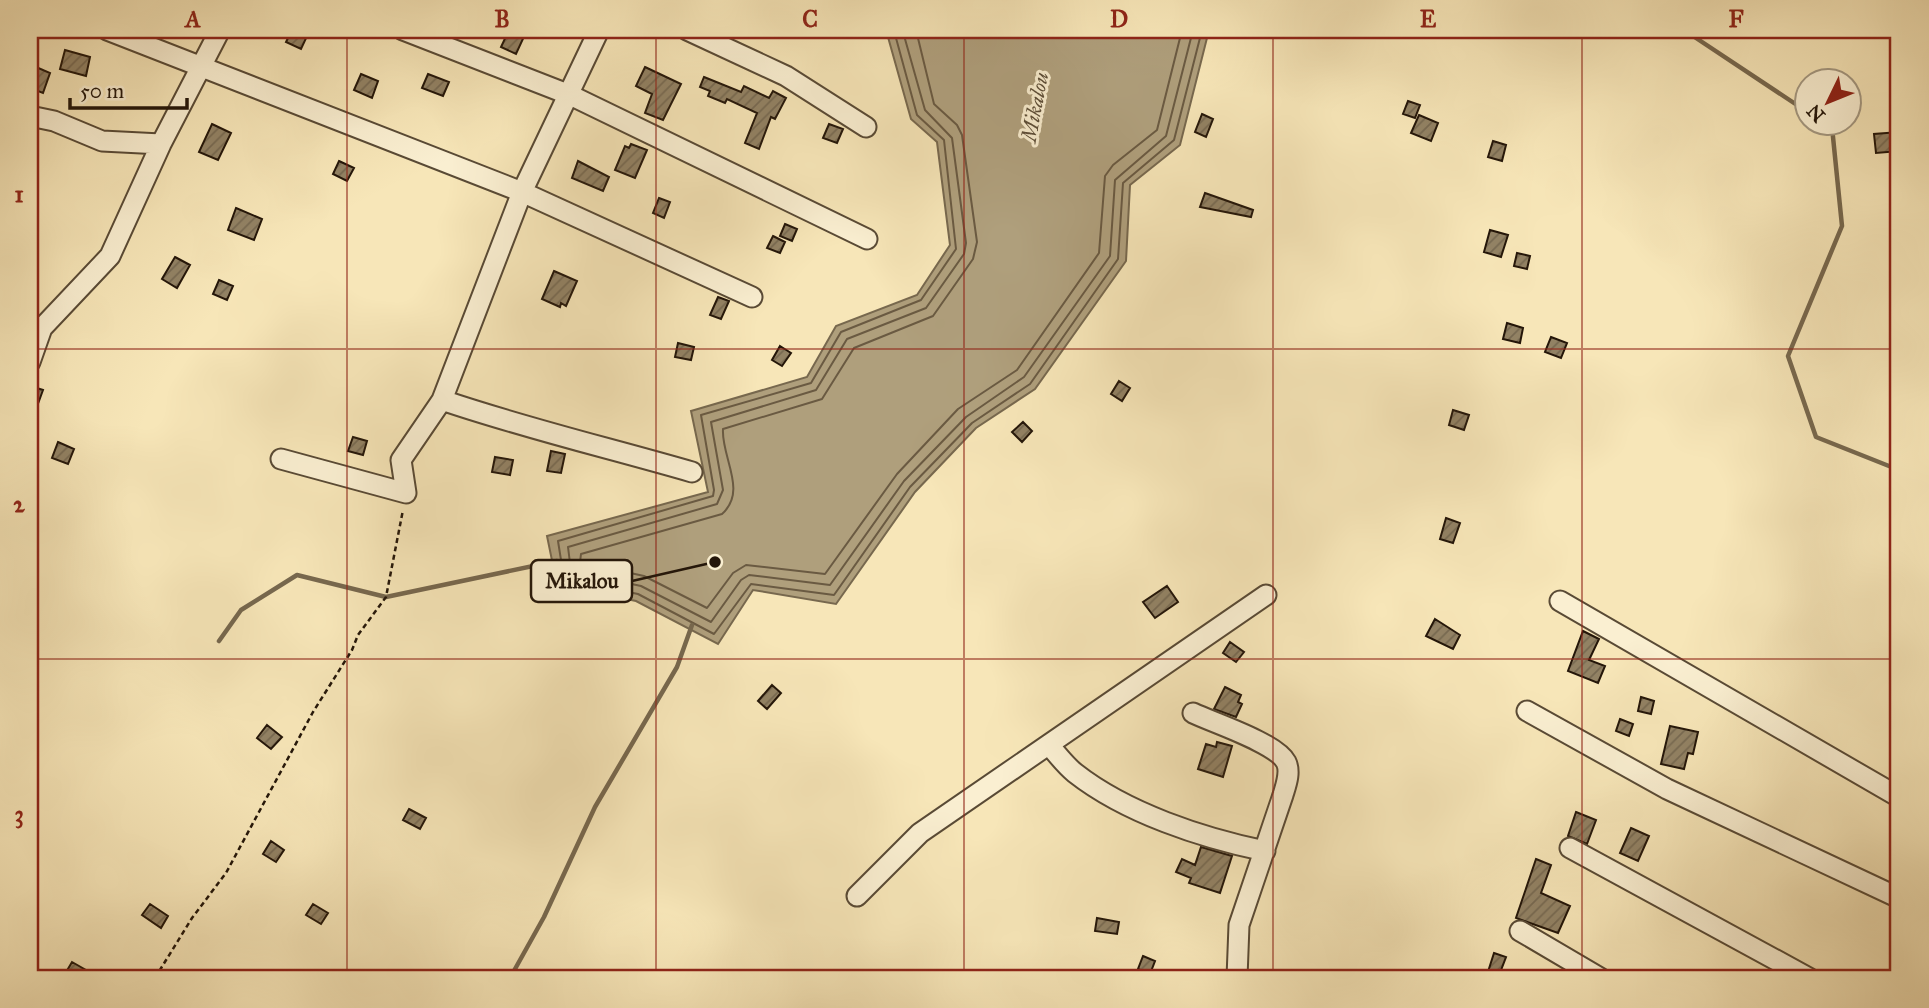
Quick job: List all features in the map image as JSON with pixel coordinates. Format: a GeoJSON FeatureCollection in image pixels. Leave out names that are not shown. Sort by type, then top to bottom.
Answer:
{"type":"FeatureCollection","features":[{"type":"Feature","properties":{"kind":"street"},"geometry":{"type":"LineString","coordinates":[[107,30],[523,192],[752,297]]}},
{"type":"Feature","properties":{"kind":"street"},"geometry":{"type":"LineString","coordinates":[[30,362],[42,328],[110,256],[161,144],[220,30]]}},
{"type":"Feature","properties":{"kind":"street"},"geometry":{"type":"LineString","coordinates":[[402,30],[570,95],[867,239]]}},
{"type":"Feature","properties":{"kind":"street"},"geometry":{"type":"LineString","coordinates":[[281,459],[406,493],[401,460],[442,400],[523,192],[599,30]]}},
{"type":"Feature","properties":{"kind":"street"},"geometry":{"type":"LineString","coordinates":[[687,30],[786,76],[866,127]]}},
{"type":"Feature","properties":{"kind":"street"},"geometry":{"type":"LineString","coordinates":[[30,116],[54,121],[102,141],[161,144]]}},
{"type":"Feature","properties":{"kind":"street"},"geometry":{"type":"LineString","coordinates":[[442,400],[514,425],[572,437],[692,472]]}},
{"type":"Feature","properties":{"kind":"street"},"geometry":{"type":"LineString","coordinates":[[857,896],[920,833],[1266,595]]}},
{"type":"Feature","properties":{"kind":"street"},"geometry":{"type":"LineString","coordinates":[[1560,601],[1899,797]]}},
{"type":"Feature","properties":{"kind":"street"},"geometry":{"type":"LineString","coordinates":[[1527,711],[1667,789],[1899,898]]}},
{"type":"Feature","properties":{"kind":"street"},"geometry":{"type":"LineString","coordinates":[[1193,713],[1277,751],[1287,763],[1288,775],[1239,925],[1237,978]]}},
{"type":"Feature","properties":{"kind":"street"},"geometry":{"type":"LineString","coordinates":[[1049,745],[1073,772],[1156,817],[1218,842],[1265,851]]}},
{"type":"Feature","properties":{"kind":"street"},"geometry":{"type":"LineString","coordinates":[[1570,848],[1809,978]]}},
{"type":"Feature","properties":{"kind":"street"},"geometry":{"type":"LineString","coordinates":[[1520,930],[1600,978]]}},
{"type":"Feature","properties":{"kind":"path"},"geometry":{"type":"LineString","coordinates":[[155,978],[192,918],[226,873],[313,712],[352,650],[358,635],[386,597],[406,493]]}},
{"type":"Feature","properties":{"kind":"path"},"geometry":{"type":"LineString","coordinates":[[1893,978],[1899,954]]}},
{"type":"Feature","properties":{"kind":"water"},"geometry":{"type":"Polygon","coordinates":[[[891,30],[1209,30],[1180,145],[1130,185],[1126,261],[1035,389],[976,428],[915,492],[836,604],[753,590],[718,644],[636,601],[557,585],[547,536],[708,492],[691,411],[807,377],[836,326],[917,295],[950,245],[937,142],[911,119],[888,37],[891,30]]]}},
{"type":"Feature","properties":{"kind":"building"},"geometry":{"type":"Polygon","coordinates":[[[292,30],[308,34],[301,49],[286,42],[292,30]]]}},
{"type":"Feature","properties":{"kind":"building"},"geometry":{"type":"Polygon","coordinates":[[[509,30],[527,30],[516,54],[501,47],[509,30]]]}},
{"type":"Feature","properties":{"kind":"building"},"geometry":{"type":"Polygon","coordinates":[[[65,50],[90,57],[86,76],[60,69],[65,50]]]}},
{"type":"Feature","properties":{"kind":"building"},"geometry":{"type":"Polygon","coordinates":[[[36,67],[50,73],[43,93],[30,88],[36,67]]]}},
{"type":"Feature","properties":{"kind":"building"},"geometry":{"type":"Polygon","coordinates":[[[645,67],[681,84],[663,120],[645,113],[652,94],[636,86],[645,67]]]}},
{"type":"Feature","properties":{"kind":"building"},"geometry":{"type":"Polygon","coordinates":[[[361,74],[378,81],[372,98],[354,90],[361,74]]]}},
{"type":"Feature","properties":{"kind":"building"},"geometry":{"type":"Polygon","coordinates":[[[428,74],[449,82],[443,96],[422,88],[428,74]]]}},
{"type":"Feature","properties":{"kind":"building"},"geometry":{"type":"Polygon","coordinates":[[[704,77],[741,92],[744,86],[769,98],[773,91],[786,98],[775,119],[771,117],[759,149],[745,143],[757,113],[727,99],[725,103],[708,96],[710,91],[700,87],[704,77]]]}},
{"type":"Feature","properties":{"kind":"building"},"geometry":{"type":"Polygon","coordinates":[[[1408,101],[1420,105],[1415,118],[1403,114],[1408,101]]]}},
{"type":"Feature","properties":{"kind":"building"},"geometry":{"type":"Polygon","coordinates":[[[1202,114],[1213,119],[1206,137],[1195,132],[1202,114]]]}},
{"type":"Feature","properties":{"kind":"building"},"geometry":{"type":"Polygon","coordinates":[[[1419,115],[1438,123],[1431,141],[1411,133],[1419,115]]]}},
{"type":"Feature","properties":{"kind":"building"},"geometry":{"type":"Polygon","coordinates":[[[212,124],[231,133],[218,160],[199,152],[212,124]]]}},
{"type":"Feature","properties":{"kind":"building"},"geometry":{"type":"Polygon","coordinates":[[[829,124],[843,129],[837,143],[823,138],[829,124]]]}},
{"type":"Feature","properties":{"kind":"building"},"geometry":{"type":"Polygon","coordinates":[[[1899,132],[1899,151],[1876,153],[1874,134],[1899,132]]]}},
{"type":"Feature","properties":{"kind":"building"},"geometry":{"type":"Polygon","coordinates":[[[1493,141],[1506,145],[1502,161],[1488,157],[1493,141]]]}},
{"type":"Feature","properties":{"kind":"building"},"geometry":{"type":"Polygon","coordinates":[[[631,144],[647,150],[635,178],[615,170],[625,146],[629,148],[631,144]]]}},
{"type":"Feature","properties":{"kind":"building"},"geometry":{"type":"Polygon","coordinates":[[[339,161],[354,168],[347,181],[333,174],[339,161]]]}},
{"type":"Feature","properties":{"kind":"building"},"geometry":{"type":"Polygon","coordinates":[[[578,161],[609,177],[603,191],[572,178],[578,161]]]}},
{"type":"Feature","properties":{"kind":"building"},"geometry":{"type":"Polygon","coordinates":[[[1205,193],[1253,210],[1251,217],[1200,207],[1205,193]]]}},
{"type":"Feature","properties":{"kind":"building"},"geometry":{"type":"Polygon","coordinates":[[[659,198],[670,202],[664,218],[653,213],[659,198]]]}},
{"type":"Feature","properties":{"kind":"building"},"geometry":{"type":"Polygon","coordinates":[[[236,208],[262,219],[254,240],[228,230],[236,208]]]}},
{"type":"Feature","properties":{"kind":"building"},"geometry":{"type":"Polygon","coordinates":[[[785,224],[797,229],[792,241],[780,236],[785,224]]]}},
{"type":"Feature","properties":{"kind":"building"},"geometry":{"type":"Polygon","coordinates":[[[1490,230],[1508,235],[1501,257],[1484,252],[1490,230]]]}},
{"type":"Feature","properties":{"kind":"building"},"geometry":{"type":"Polygon","coordinates":[[[773,236],[785,242],[780,253],[767,248],[773,236]]]}},
{"type":"Feature","properties":{"kind":"building"},"geometry":{"type":"Polygon","coordinates":[[[1517,253],[1530,256],[1527,269],[1514,266],[1517,253]]]}},
{"type":"Feature","properties":{"kind":"building"},"geometry":{"type":"Polygon","coordinates":[[[175,257],[190,265],[177,288],[162,279],[175,257]]]}},
{"type":"Feature","properties":{"kind":"building"},"geometry":{"type":"Polygon","coordinates":[[[554,271],[577,281],[566,306],[561,303],[560,307],[542,299],[554,271]]]}},
{"type":"Feature","properties":{"kind":"building"},"geometry":{"type":"Polygon","coordinates":[[[219,280],[233,286],[227,300],[213,294],[219,280]]]}},
{"type":"Feature","properties":{"kind":"building"},"geometry":{"type":"Polygon","coordinates":[[[718,297],[729,301],[721,319],[710,315],[718,297]]]}},
{"type":"Feature","properties":{"kind":"building"},"geometry":{"type":"Polygon","coordinates":[[[1507,323],[1523,328],[1520,343],[1503,339],[1507,323]]]}},
{"type":"Feature","properties":{"kind":"building"},"geometry":{"type":"Polygon","coordinates":[[[1551,337],[1567,343],[1561,358],[1545,352],[1551,337]]]}},
{"type":"Feature","properties":{"kind":"building"},"geometry":{"type":"Polygon","coordinates":[[[678,343],[694,347],[691,360],[675,357],[678,343]]]}},
{"type":"Feature","properties":{"kind":"building"},"geometry":{"type":"Polygon","coordinates":[[[780,346],[791,353],[782,366],[772,360],[780,346]]]}},
{"type":"Feature","properties":{"kind":"building"},"geometry":{"type":"Polygon","coordinates":[[[1119,381],[1130,388],[1122,401],[1111,394],[1119,381]]]}},
{"type":"Feature","properties":{"kind":"building"},"geometry":{"type":"Polygon","coordinates":[[[30,386],[43,390],[31,423],[30,423],[30,386]]]}},
{"type":"Feature","properties":{"kind":"building"},"geometry":{"type":"Polygon","coordinates":[[[1453,410],[1469,415],[1464,430],[1449,425],[1453,410]]]}},
{"type":"Feature","properties":{"kind":"building"},"geometry":{"type":"Polygon","coordinates":[[[1023,422],[1032,431],[1022,442],[1012,432],[1023,422]]]}},
{"type":"Feature","properties":{"kind":"building"},"geometry":{"type":"Polygon","coordinates":[[[353,437],[367,441],[363,455],[348,451],[353,437]]]}},
{"type":"Feature","properties":{"kind":"building"},"geometry":{"type":"Polygon","coordinates":[[[58,442],[74,449],[68,464],[52,458],[58,442]]]}},
{"type":"Feature","properties":{"kind":"building"},"geometry":{"type":"Polygon","coordinates":[[[551,451],[565,454],[561,473],[547,471],[551,451]]]}},
{"type":"Feature","properties":{"kind":"building"},"geometry":{"type":"Polygon","coordinates":[[[495,457],[513,460],[510,475],[492,472],[495,457]]]}},
{"type":"Feature","properties":{"kind":"building"},"geometry":{"type":"Polygon","coordinates":[[[1446,518],[1460,523],[1453,543],[1440,539],[1446,518]]]}},
{"type":"Feature","properties":{"kind":"building"},"geometry":{"type":"Polygon","coordinates":[[[1167,586],[1178,602],[1155,618],[1143,602],[1167,586]]]}},
{"type":"Feature","properties":{"kind":"building"},"geometry":{"type":"Polygon","coordinates":[[[1435,619],[1460,635],[1453,649],[1426,636],[1435,619]]]}},
{"type":"Feature","properties":{"kind":"building"},"geometry":{"type":"Polygon","coordinates":[[[1583,631],[1599,639],[1589,660],[1605,666],[1598,683],[1568,671],[1583,631]]]}},
{"type":"Feature","properties":{"kind":"building"},"geometry":{"type":"Polygon","coordinates":[[[1230,642],[1244,652],[1236,662],[1223,653],[1230,642]]]}},
{"type":"Feature","properties":{"kind":"building"},"geometry":{"type":"Polygon","coordinates":[[[772,685],[781,693],[767,709],[758,701],[772,685]]]}},
{"type":"Feature","properties":{"kind":"building"},"geometry":{"type":"Polygon","coordinates":[[[1225,687],[1241,695],[1238,702],[1242,704],[1236,717],[1214,709],[1225,687]]]}},
{"type":"Feature","properties":{"kind":"building"},"geometry":{"type":"Polygon","coordinates":[[[1641,697],[1654,701],[1651,714],[1638,711],[1641,697]]]}},
{"type":"Feature","properties":{"kind":"building"},"geometry":{"type":"Polygon","coordinates":[[[1620,719],[1633,724],[1629,736],[1616,731],[1620,719]]]}},
{"type":"Feature","properties":{"kind":"building"},"geometry":{"type":"Polygon","coordinates":[[[267,725],[282,737],[271,749],[257,738],[267,725]]]}},
{"type":"Feature","properties":{"kind":"building"},"geometry":{"type":"Polygon","coordinates":[[[1670,726],[1698,732],[1693,754],[1688,753],[1684,769],[1661,764],[1670,726]]]}},
{"type":"Feature","properties":{"kind":"building"},"geometry":{"type":"Polygon","coordinates":[[[1217,742],[1232,746],[1223,777],[1198,769],[1206,744],[1216,747],[1217,742]]]}},
{"type":"Feature","properties":{"kind":"building"},"geometry":{"type":"Polygon","coordinates":[[[409,809],[426,818],[420,829],[403,820],[409,809]]]}},
{"type":"Feature","properties":{"kind":"building"},"geometry":{"type":"Polygon","coordinates":[[[1576,812],[1596,820],[1587,844],[1568,836],[1576,812]]]}},
{"type":"Feature","properties":{"kind":"building"},"geometry":{"type":"Polygon","coordinates":[[[1631,828],[1649,836],[1638,861],[1620,853],[1631,828]]]}},
{"type":"Feature","properties":{"kind":"building"},"geometry":{"type":"Polygon","coordinates":[[[271,841],[284,850],[276,862],[263,854],[271,841]]]}},
{"type":"Feature","properties":{"kind":"building"},"geometry":{"type":"Polygon","coordinates":[[[1201,847],[1232,856],[1220,893],[1189,883],[1191,878],[1176,872],[1182,859],[1195,865],[1201,847]]]}},
{"type":"Feature","properties":{"kind":"building"},"geometry":{"type":"Polygon","coordinates":[[[1536,859],[1551,865],[1541,893],[1570,906],[1558,933],[1516,918],[1536,859]]]}},
{"type":"Feature","properties":{"kind":"building"},"geometry":{"type":"Polygon","coordinates":[[[150,904],[168,916],[161,928],[142,915],[150,904]]]}},
{"type":"Feature","properties":{"kind":"building"},"geometry":{"type":"Polygon","coordinates":[[[313,904],[328,913],[321,924],[306,915],[313,904]]]}},
{"type":"Feature","properties":{"kind":"building"},"geometry":{"type":"Polygon","coordinates":[[[1097,918],[1119,922],[1117,934],[1095,931],[1097,918]]]}},
{"type":"Feature","properties":{"kind":"building"},"geometry":{"type":"Polygon","coordinates":[[[1494,953],[1506,957],[1498,978],[1486,978],[1494,953]]]}},
{"type":"Feature","properties":{"kind":"building"},"geometry":{"type":"Polygon","coordinates":[[[1143,956],[1155,961],[1150,974],[1138,969],[1143,956]]]}},
{"type":"Feature","properties":{"kind":"building"},"geometry":{"type":"Polygon","coordinates":[[[72,962],[100,978],[72,978],[65,974],[72,962]]]}},
{"type":"Feature","properties":{"kind":"waterway"},"geometry":{"type":"LineString","coordinates":[[1678,30],[1687,32],[1792,102]]}},
{"type":"Feature","properties":{"kind":"waterway"},"geometry":{"type":"LineString","coordinates":[[1833,136],[1842,226],[1788,356],[1816,437],[1899,470]]}},
{"type":"Feature","properties":{"kind":"waterway"},"geometry":{"type":"LineString","coordinates":[[219,641],[241,610],[297,575],[386,597],[557,561]]}},
{"type":"Feature","properties":{"kind":"waterway","name":"Mikalou"},"geometry":{"type":"LineString","coordinates":[[510,978],[544,917],[595,807],[677,667],[692,625]]}},
{"type":"Feature","properties":{"kind":"place","name":"Mikalou"},"geometry":{"type":"Point","coordinates":[715,562]}}]}
